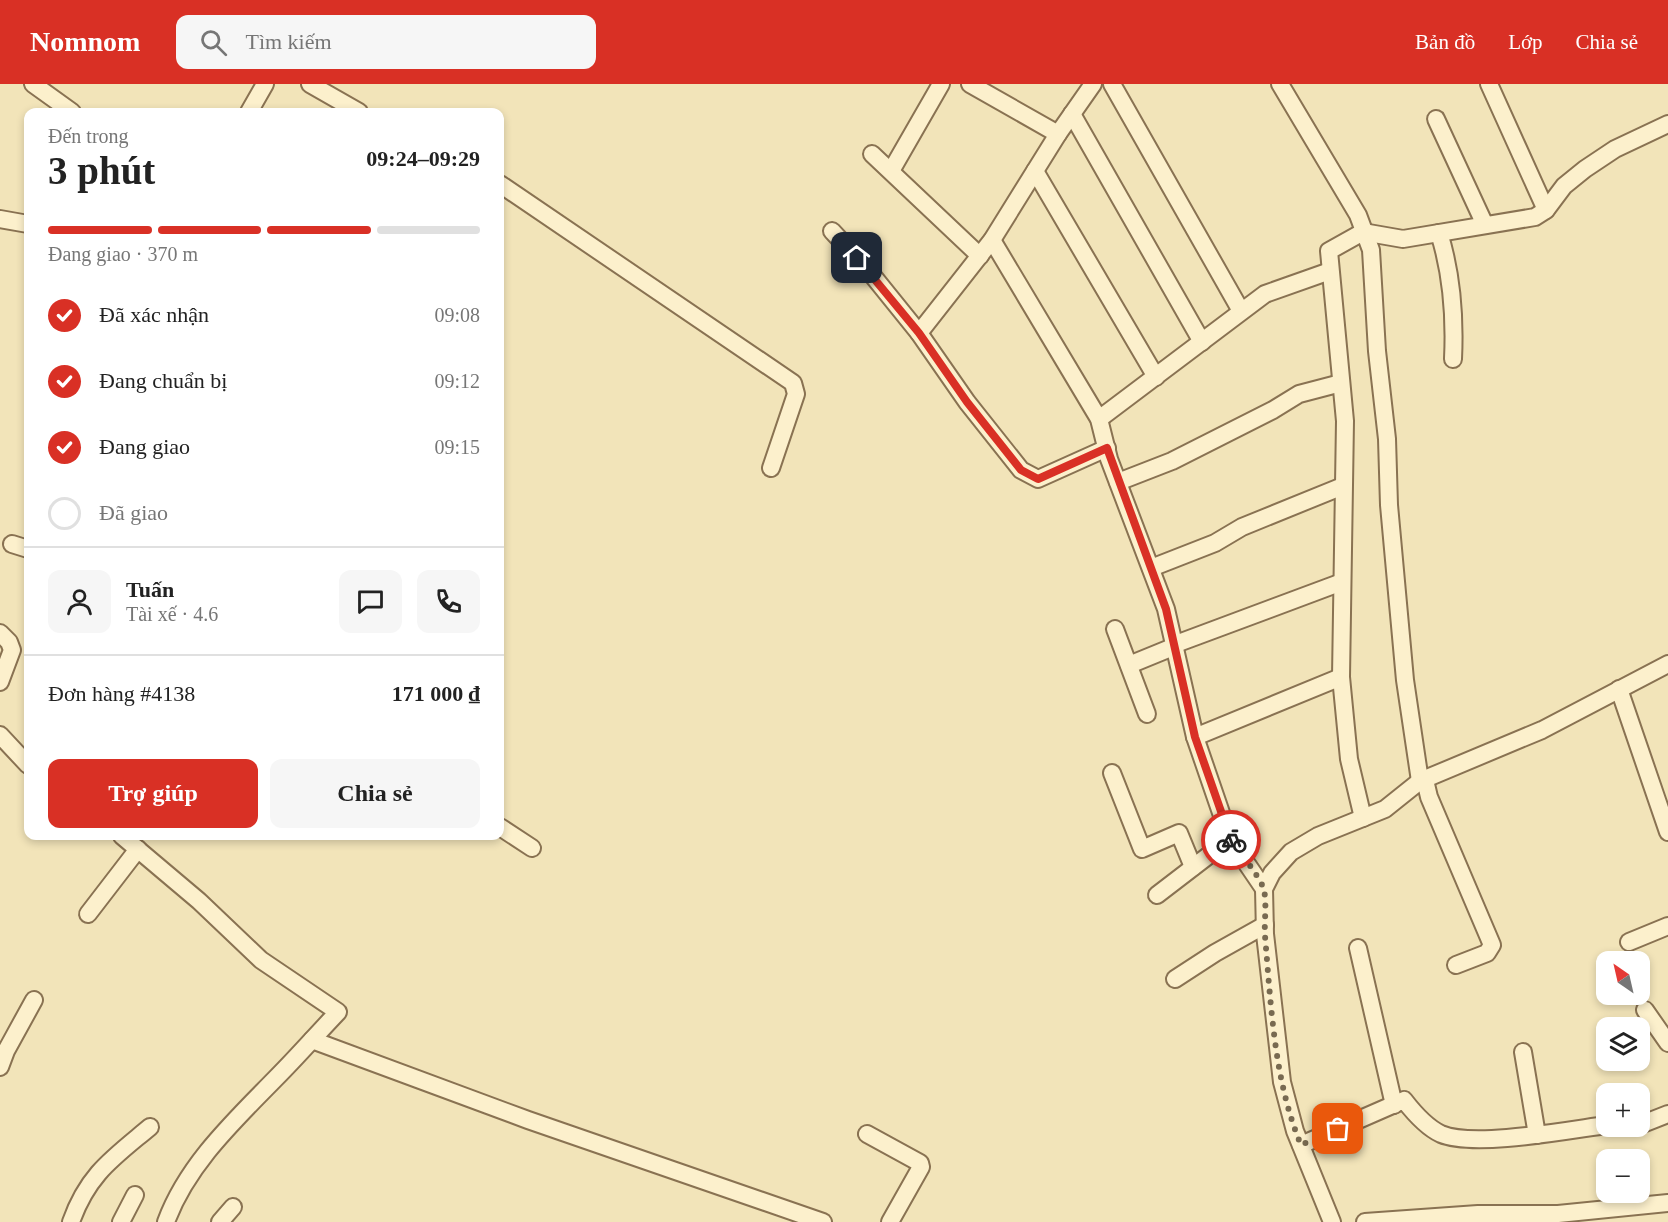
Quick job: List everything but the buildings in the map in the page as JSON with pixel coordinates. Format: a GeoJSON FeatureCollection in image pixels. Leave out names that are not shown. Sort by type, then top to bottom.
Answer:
{"type":"FeatureCollection","features":[{"type":"Feature","properties":{"kind":"street"},"geometry":{"type":"LineString","coordinates":[[33,84],[66,108]]}},
{"type":"Feature","properties":{"kind":"street"},"geometry":{"type":"LineString","coordinates":[[251,108],[265,84]]}},
{"type":"Feature","properties":{"kind":"street"},"geometry":{"type":"LineString","coordinates":[[310,84],[352,108]]}},
{"type":"Feature","properties":{"kind":"street"},"geometry":{"type":"LineString","coordinates":[[891,171],[941,84]]}},
{"type":"Feature","properties":{"kind":"street"},"geometry":{"type":"LineString","coordinates":[[970,84],[1058,134]]}},
{"type":"Feature","properties":{"kind":"street"},"geometry":{"type":"LineString","coordinates":[[919,333],[992,240],[1092,84]]}},
{"type":"Feature","properties":{"kind":"street"},"geometry":{"type":"LineString","coordinates":[[1112,84],[1241,311]]}},
{"type":"Feature","properties":{"kind":"street"},"geometry":{"type":"LineString","coordinates":[[1280,84],[1358,215],[1371,250],[1377,351],[1387,439],[1389,505],[1405,680],[1423,781],[1492,945],[1487,953],[1456,965]]}},
{"type":"Feature","properties":{"kind":"street"},"geometry":{"type":"LineString","coordinates":[[1489,84],[1546,210]]}},
{"type":"Feature","properties":{"kind":"street"},"geometry":{"type":"LineString","coordinates":[[1072,114],[1202,342]]}},
{"type":"Feature","properties":{"kind":"street"},"geometry":{"type":"LineString","coordinates":[[1436,119],[1485,225]]}},
{"type":"Feature","properties":{"kind":"street"},"geometry":{"type":"LineString","coordinates":[[1363,818],[1349,759],[1341,677],[1345,421],[1329,251],[1363,232],[1402,239],[1535,217],[1546,210],[1564,186],[1585,169],[1615,149],[1668,124]]}},
{"type":"Feature","properties":{"kind":"street"},"geometry":{"type":"LineString","coordinates":[[872,154],[980,256]]}},
{"type":"Feature","properties":{"kind":"street"},"geometry":{"type":"LineString","coordinates":[[1035,171],[1156,377]]}},
{"type":"Feature","properties":{"kind":"street"},"geometry":{"type":"LineString","coordinates":[[504,187],[793,383],[796,394],[771,468]]}},
{"type":"Feature","properties":{"kind":"street"},"geometry":{"type":"LineString","coordinates":[[0,219],[24,223]]}},
{"type":"Feature","properties":{"kind":"street"},"geometry":{"type":"LineString","coordinates":[[832,231],[919,333],[967,402],[1021,470],[1038,479],[1107,448]]}},
{"type":"Feature","properties":{"kind":"street"},"geometry":{"type":"LineString","coordinates":[[1439,233],[1448,269],[1454,325],[1453,359]]}},
{"type":"Feature","properties":{"kind":"street"},"geometry":{"type":"LineString","coordinates":[[992,240],[1099,419],[1118,482],[1166,609],[1195,737],[1230,839],[1264,889]]}},
{"type":"Feature","properties":{"kind":"street"},"geometry":{"type":"LineString","coordinates":[[1099,419],[1264,294],[1330,271]]}},
{"type":"Feature","properties":{"kind":"street"},"geometry":{"type":"LineString","coordinates":[[1118,482],[1172,461],[1273,410],[1299,394],[1341,382]]}},
{"type":"Feature","properties":{"kind":"street"},"geometry":{"type":"LineString","coordinates":[[1151,568],[1215,543],[1242,527],[1343,486]]}},
{"type":"Feature","properties":{"kind":"street"},"geometry":{"type":"LineString","coordinates":[[12,544],[24,548]]}},
{"type":"Feature","properties":{"kind":"street"},"geometry":{"type":"LineString","coordinates":[[1129,665],[1342,582]]}},
{"type":"Feature","properties":{"kind":"street"},"geometry":{"type":"LineString","coordinates":[[1115,629],[1146,714]]}},
{"type":"Feature","properties":{"kind":"street"},"geometry":{"type":"LineString","coordinates":[[0,633],[9,642],[12,650],[0,682]]}},
{"type":"Feature","properties":{"kind":"street"},"geometry":{"type":"LineString","coordinates":[[1332,1222],[1301,1145],[1282,1082],[1265,925],[1264,889],[1272,873],[1292,852],[1318,836],[1385,808],[1423,781],[1542,730],[1668,664]]}},
{"type":"Feature","properties":{"kind":"street"},"geometry":{"type":"LineString","coordinates":[[1195,737],[1341,677]]}},
{"type":"Feature","properties":{"kind":"street"},"geometry":{"type":"LineString","coordinates":[[1619,689],[1668,832]]}},
{"type":"Feature","properties":{"kind":"street"},"geometry":{"type":"LineString","coordinates":[[0,735],[24,761]]}},
{"type":"Feature","properties":{"kind":"street"},"geometry":{"type":"LineString","coordinates":[[1112,773],[1142,849],[1179,833],[1193,867]]}},
{"type":"Feature","properties":{"kind":"street"},"geometry":{"type":"LineString","coordinates":[[504,830],[532,848]]}},
{"type":"Feature","properties":{"kind":"street"},"geometry":{"type":"LineString","coordinates":[[1157,895],[1230,839]]}},
{"type":"Feature","properties":{"kind":"street"},"geometry":{"type":"LineString","coordinates":[[127,840],[199,902],[261,960],[338,1012],[224,1130],[173,1203],[166,1222]]}},
{"type":"Feature","properties":{"kind":"street"},"geometry":{"type":"LineString","coordinates":[[88,914],[138,849]]}},
{"type":"Feature","properties":{"kind":"street"},"geometry":{"type":"LineString","coordinates":[[1175,979],[1265,925]]}},
{"type":"Feature","properties":{"kind":"street"},"geometry":{"type":"LineString","coordinates":[[1629,942],[1668,926]]}},
{"type":"Feature","properties":{"kind":"street"},"geometry":{"type":"LineString","coordinates":[[1358,948],[1394,1105]]}},
{"type":"Feature","properties":{"kind":"street"},"geometry":{"type":"LineString","coordinates":[[0,1068],[6,1051],[33,1000]]}},
{"type":"Feature","properties":{"kind":"street"},"geometry":{"type":"LineString","coordinates":[[1645,1010],[1668,1043]]}},
{"type":"Feature","properties":{"kind":"street"},"geometry":{"type":"LineString","coordinates":[[312,1040],[528,1120],[823,1222]]}},
{"type":"Feature","properties":{"kind":"street"},"geometry":{"type":"LineString","coordinates":[[1523,1052],[1537,1135]]}},
{"type":"Feature","properties":{"kind":"street"},"geometry":{"type":"LineString","coordinates":[[1301,1145],[1404,1100],[1418,1118],[1442,1134],[1468,1138],[1537,1135],[1596,1126]]}},
{"type":"Feature","properties":{"kind":"street"},"geometry":{"type":"LineString","coordinates":[[1650,1121],[1668,1114]]}},
{"type":"Feature","properties":{"kind":"street"},"geometry":{"type":"LineString","coordinates":[[71,1222],[79,1198],[88,1184],[106,1164],[150,1127]]}},
{"type":"Feature","properties":{"kind":"street"},"geometry":{"type":"LineString","coordinates":[[867,1134],[920,1163],[921,1167],[890,1222]]}},
{"type":"Feature","properties":{"kind":"street"},"geometry":{"type":"LineString","coordinates":[[121,1222],[135,1195]]}},
{"type":"Feature","properties":{"kind":"street"},"geometry":{"type":"LineString","coordinates":[[1365,1222],[1478,1214],[1624,1215],[1668,1203]]}},
{"type":"Feature","properties":{"kind":"street"},"geometry":{"type":"LineString","coordinates":[[220,1222],[233,1207]]}},
{"type":"Feature","properties":{"kind":"way so far"},"geometry":{"type":"LineString","coordinates":[[1231,840],[1264,889],[1265,934],[1272,1004],[1282,1082],[1295,1131],[1301,1145],[1338,1129]]}},
{"type":"Feature","properties":{"kind":"route"},"geometry":{"type":"LineString","coordinates":[[857,258],[919,333],[967,402],[1021,470],[1038,479],[1058,472],[1107,448],[1109,459],[1166,609],[1195,737],[1231,840]]}}]}
